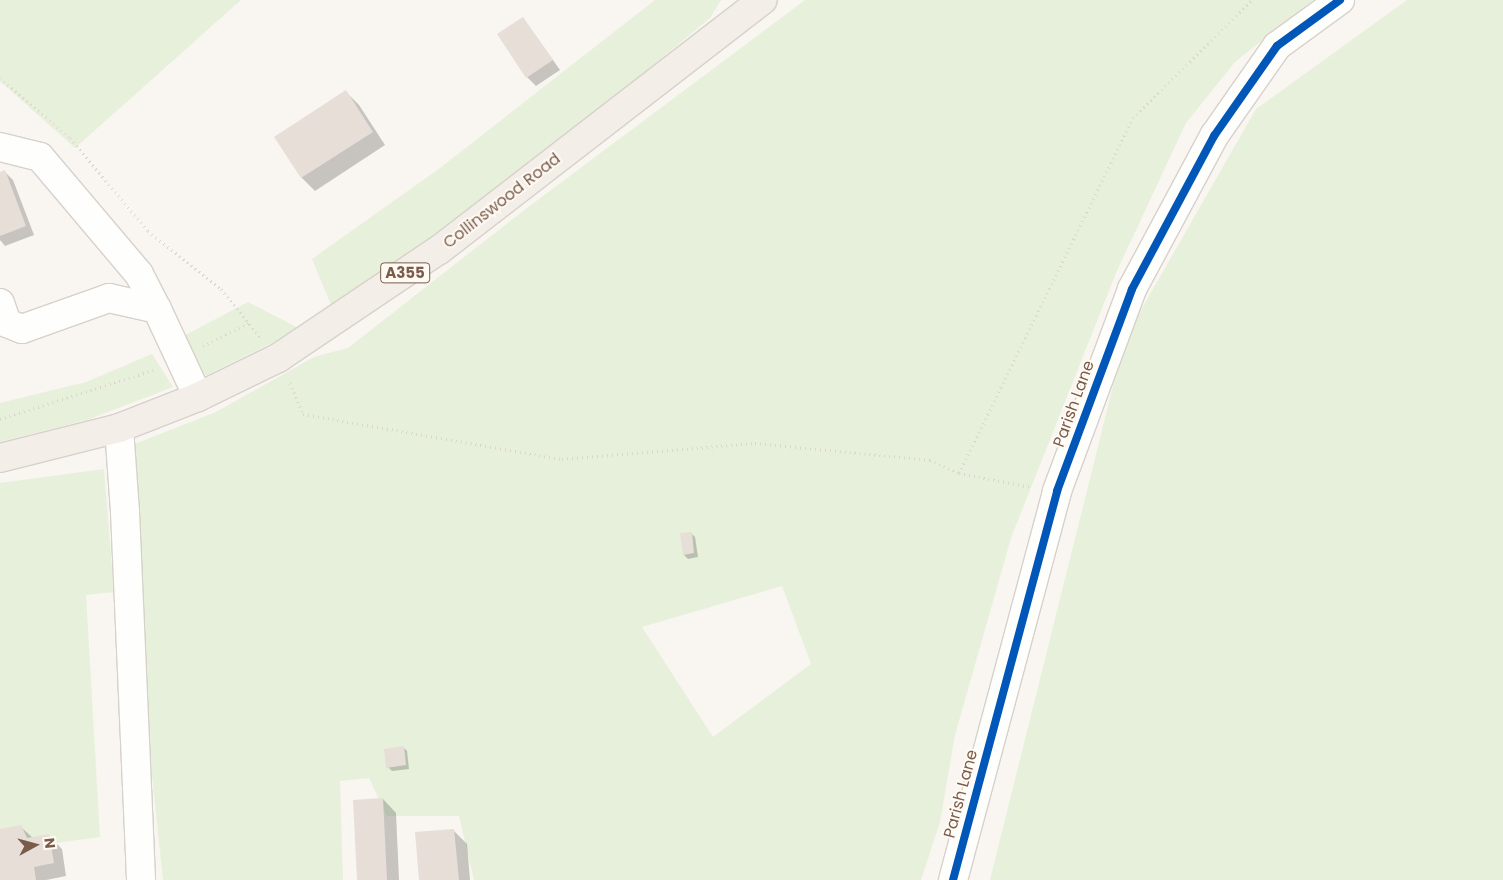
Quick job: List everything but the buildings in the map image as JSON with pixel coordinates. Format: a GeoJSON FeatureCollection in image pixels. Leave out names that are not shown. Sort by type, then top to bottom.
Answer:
{"type":"FeatureCollection","features":[{"type":"Feature","properties":{"kind":"main road","name":"Collinswood Road"},"geometry":{"type":"LineString","coordinates":[[0,458],[119,428],[198,397],[278,358],[439,250],[763,0]]}},
{"type":"Feature","properties":{"kind":"street","name":"Parish Lane"},"geometry":{"type":"LineString","coordinates":[[953,880],[1056,491],[1132,289],[1214,136],[1277,46],[1340,0]]}},
{"type":"Feature","properties":{"kind":"street"},"geometry":{"type":"LineString","coordinates":[[0,147],[40,157],[139,274],[198,397]]}},
{"type":"Feature","properties":{"kind":"street"},"geometry":{"type":"LineString","coordinates":[[0,304],[7,323],[22,330],[108,298],[157,309]]}},
{"type":"Feature","properties":{"kind":"street"},"geometry":{"type":"LineString","coordinates":[[119,428],[126,512],[141,880]]}},
{"type":"Feature","properties":{"kind":"path"},"geometry":{"type":"LineString","coordinates":[[958,473],[1133,118],[1252,0]]}},
{"type":"Feature","properties":{"kind":"path"},"geometry":{"type":"LineString","coordinates":[[0,78],[70,138],[148,231],[221,289],[278,358],[303,414],[562,459],[755,443],[930,460],[958,473],[1056,491]]}},
{"type":"Feature","properties":{"kind":"path"},"geometry":{"type":"LineString","coordinates":[[0,419],[145,375],[249,323]]}},
{"type":"Feature","properties":{"kind":"green space"},"geometry":{"type":"Polygon","coordinates":[[[0,0],[241,0],[75,148],[0,81],[0,0]]]}},
{"type":"Feature","properties":{"kind":"green space"},"geometry":{"type":"Polygon","coordinates":[[[655,0],[721,0],[710,18],[568,136],[405,257],[331,305],[312,259],[440,168],[655,0]]]}},
{"type":"Feature","properties":{"kind":"green space"},"geometry":{"type":"Polygon","coordinates":[[[805,0],[1313,0],[1235,62],[1186,123],[1116,273],[1011,538],[955,735],[940,822],[921,880],[474,880],[459,816],[387,816],[369,778],[340,781],[343,880],[163,880],[132,586],[132,445],[216,412],[314,357],[348,348],[523,211],[805,0]],[[782,586],[642,627],[713,737],[811,664],[782,586]]]}},
{"type":"Feature","properties":{"kind":"green space"},"geometry":{"type":"Polygon","coordinates":[[[1407,0],[1503,0],[1503,880],[990,880],[1125,338],[1256,109],[1407,0]]]}},
{"type":"Feature","properties":{"kind":"green space"},"geometry":{"type":"Polygon","coordinates":[[[248,302],[300,329],[207,375],[191,370],[178,339],[248,302]]]}},
{"type":"Feature","properties":{"kind":"green space"},"geometry":{"type":"Polygon","coordinates":[[[152,354],[173,387],[87,420],[0,442],[0,403],[86,382],[152,354]]]}},
{"type":"Feature","properties":{"kind":"green space"},"geometry":{"type":"Polygon","coordinates":[[[104,469],[114,592],[86,595],[100,837],[19,848],[0,830],[0,483],[104,469]]]}},
{"type":"Feature","properties":{"kind":"cycle path"},"geometry":{"type":"LineString","coordinates":[[953,880],[1057,491],[1132,289],[1214,136],[1277,46],[1340,0]]}}]}
